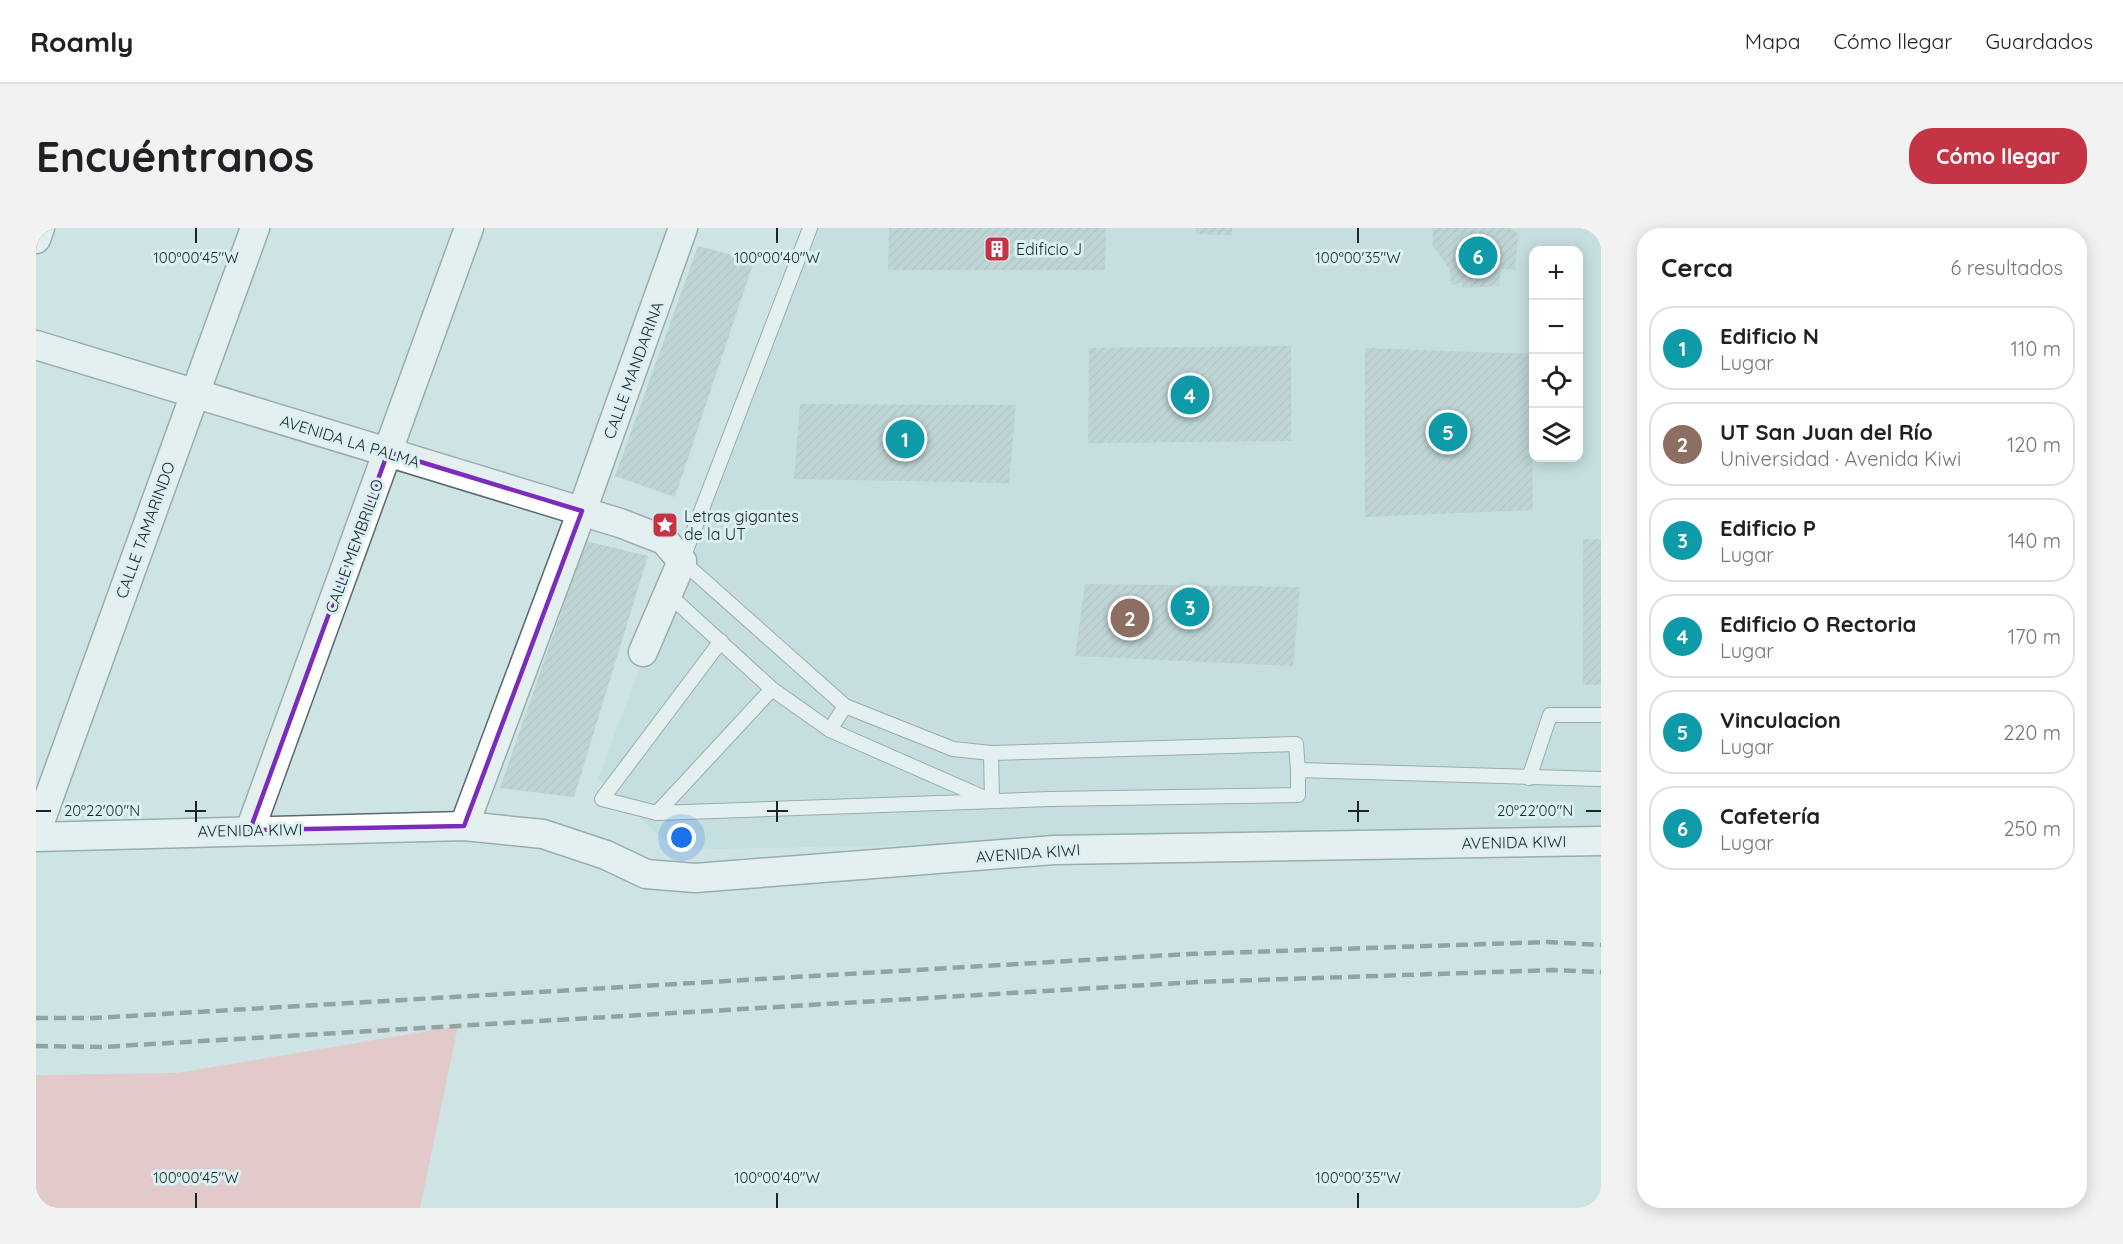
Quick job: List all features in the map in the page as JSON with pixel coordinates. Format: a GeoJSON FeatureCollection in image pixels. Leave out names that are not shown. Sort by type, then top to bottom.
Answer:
{"type":"FeatureCollection","features":[{"type":"Feature","properties":{"kind":"street"},"geometry":{"type":"LineString","coordinates":[[36,239],[40,228]]}},
{"type":"Feature","properties":{"kind":"street","name":"CALLE TAMARINDO"},"geometry":{"type":"LineString","coordinates":[[36,835],[255,228]]}},
{"type":"Feature","properties":{"kind":"street","name":"CALLE MEMBRILLO"},"geometry":{"type":"LineString","coordinates":[[250,830],[469,228]]}},
{"type":"Feature","properties":{"kind":"street","name":"CALLE MANDARINA"},"geometry":{"type":"LineString","coordinates":[[582,511],[683,228]]}},
{"type":"Feature","properties":{"kind":"street","name":"AVENIDA LA PALMA"},"geometry":{"type":"LineString","coordinates":[[36,345],[582,511],[673,550]]}},
{"type":"Feature","properties":{"kind":"street"},"geometry":{"type":"LineString","coordinates":[[464,826],[582,511]]}},
{"type":"Feature","properties":{"kind":"street"},"geometry":{"type":"LineString","coordinates":[[643,652],[667,593],[673,550]]}},
{"type":"Feature","properties":{"kind":"street","name":"AVENIDA KIWI"},"geometry":{"type":"LineString","coordinates":[[36,835],[464,826],[543,834],[606,855],[646,874],[695,878],[1054,850],[1601,841]]}},
{"type":"Feature","properties":{"kind":"lane"},"geometry":{"type":"LineString","coordinates":[[721,641],[602,799],[657,813],[992,801],[1299,795],[1296,744],[991,753],[953,749],[845,706],[673,550],[810,228]]}},
{"type":"Feature","properties":{"kind":"lane"},"geometry":{"type":"LineString","coordinates":[[667,593],[772,689],[830,730],[992,801]]}},
{"type":"Feature","properties":{"kind":"lane"},"geometry":{"type":"LineString","coordinates":[[657,813],[772,689]]}},
{"type":"Feature","properties":{"kind":"lane"},"geometry":{"type":"LineString","coordinates":[[830,730],[845,706]]}},
{"type":"Feature","properties":{"kind":"lane"},"geometry":{"type":"LineString","coordinates":[[1530,778],[1550,715],[1601,715]]}},
{"type":"Feature","properties":{"kind":"lane"},"geometry":{"type":"LineString","coordinates":[[991,753],[992,801]]}},
{"type":"Feature","properties":{"kind":"lane"},"geometry":{"type":"LineString","coordinates":[[1298,770],[1530,778],[1601,778]]}},
{"type":"Feature","properties":{"kind":"highlighted area"},"geometry":{"type":"Polygon","coordinates":[[[388,452],[582,511],[464,826],[250,830],[388,452]]]}},
{"type":"Feature","properties":{"kind":"shaded area"},"geometry":{"type":"Polygon","coordinates":[[[805,228],[1601,228],[1601,830],[675,850],[598,779],[805,228]]]}},
{"type":"Feature","properties":{"kind":"shaded area"},"geometry":{"type":"Polygon","coordinates":[[[458,1026],[420,1208],[36,1208],[36,1075],[176,1073],[458,1026]]]}},
{"type":"Feature","properties":{"kind":"building","name":"Edificio J"},"geometry":{"type":"Polygon","coordinates":[[[889,228],[1106,228],[1105,270],[888,270],[889,228]]]}},
{"type":"Feature","properties":{"kind":"building"},"geometry":{"type":"Polygon","coordinates":[[[1196,228],[1232,228],[1232,235],[1196,234],[1196,228]]]}},
{"type":"Feature","properties":{"kind":"building"},"geometry":{"type":"Polygon","coordinates":[[[1432,228],[1510,228],[1518,234],[1515,270],[1501,269],[1499,286],[1463,288],[1461,283],[1451,285],[1450,270],[1433,246],[1432,228]]]}},
{"type":"Feature","properties":{"kind":"building"},"geometry":{"type":"Polygon","coordinates":[[[698,246],[754,261],[675,497],[615,476],[698,246]]]}},
{"type":"Feature","properties":{"kind":"building"},"geometry":{"type":"Polygon","coordinates":[[[1291,346],[1291,441],[1088,443],[1089,348],[1291,346]]]}},
{"type":"Feature","properties":{"kind":"building"},"geometry":{"type":"Polygon","coordinates":[[[1365,348],[1529,354],[1529,462],[1532,462],[1533,510],[1365,517],[1365,348]]]}},
{"type":"Feature","properties":{"kind":"building"},"geometry":{"type":"Polygon","coordinates":[[[800,404],[1016,405],[1009,483],[794,479],[800,404]]]}},
{"type":"Feature","properties":{"kind":"building"},"geometry":{"type":"Polygon","coordinates":[[[1583,539],[1601,539],[1601,685],[1583,685],[1583,539]]]}},
{"type":"Feature","properties":{"kind":"building"},"geometry":{"type":"Polygon","coordinates":[[[586,541],[648,556],[574,797],[500,788],[586,541]]]}},
{"type":"Feature","properties":{"kind":"building"},"geometry":{"type":"Polygon","coordinates":[[[1085,584],[1300,587],[1293,666],[1075,656],[1085,584]]]}},
{"type":"Feature","properties":{"kind":"railway"},"geometry":{"type":"LineString","coordinates":[[36,1018],[94,1018],[1189,954],[1547,942],[1601,945]]}},
{"type":"Feature","properties":{"kind":"railway"},"geometry":{"type":"LineString","coordinates":[[36,1046],[102,1047],[1197,982],[1554,970],[1601,972]]}},
{"type":"Feature","properties":{"kind":"place","name":"Edificio J"},"geometry":{"type":"Point","coordinates":[997,249]}},
{"type":"Feature","properties":{"kind":"place","name":"Cafetería"},"geometry":{"type":"Point","coordinates":[1478,256]}},
{"type":"Feature","properties":{"kind":"place","name":"Edificio O Rectoria"},"geometry":{"type":"Point","coordinates":[1190,395]}},
{"type":"Feature","properties":{"kind":"place","name":"Vinculacion"},"geometry":{"type":"Point","coordinates":[1448,432]}},
{"type":"Feature","properties":{"kind":"place","name":"Edificio N"},"geometry":{"type":"Point","coordinates":[905,439]}},
{"type":"Feature","properties":{"kind":"place","name":"Letras gigantes de la UT"},"geometry":{"type":"Point","coordinates":[665,525]}},
{"type":"Feature","properties":{"kind":"place","name":"Edificio P"},"geometry":{"type":"Point","coordinates":[1190,607]}},
{"type":"Feature","properties":{"kind":"place","name":"UT San Juan del Río"},"geometry":{"type":"Point","coordinates":[1130,618]}}]}
